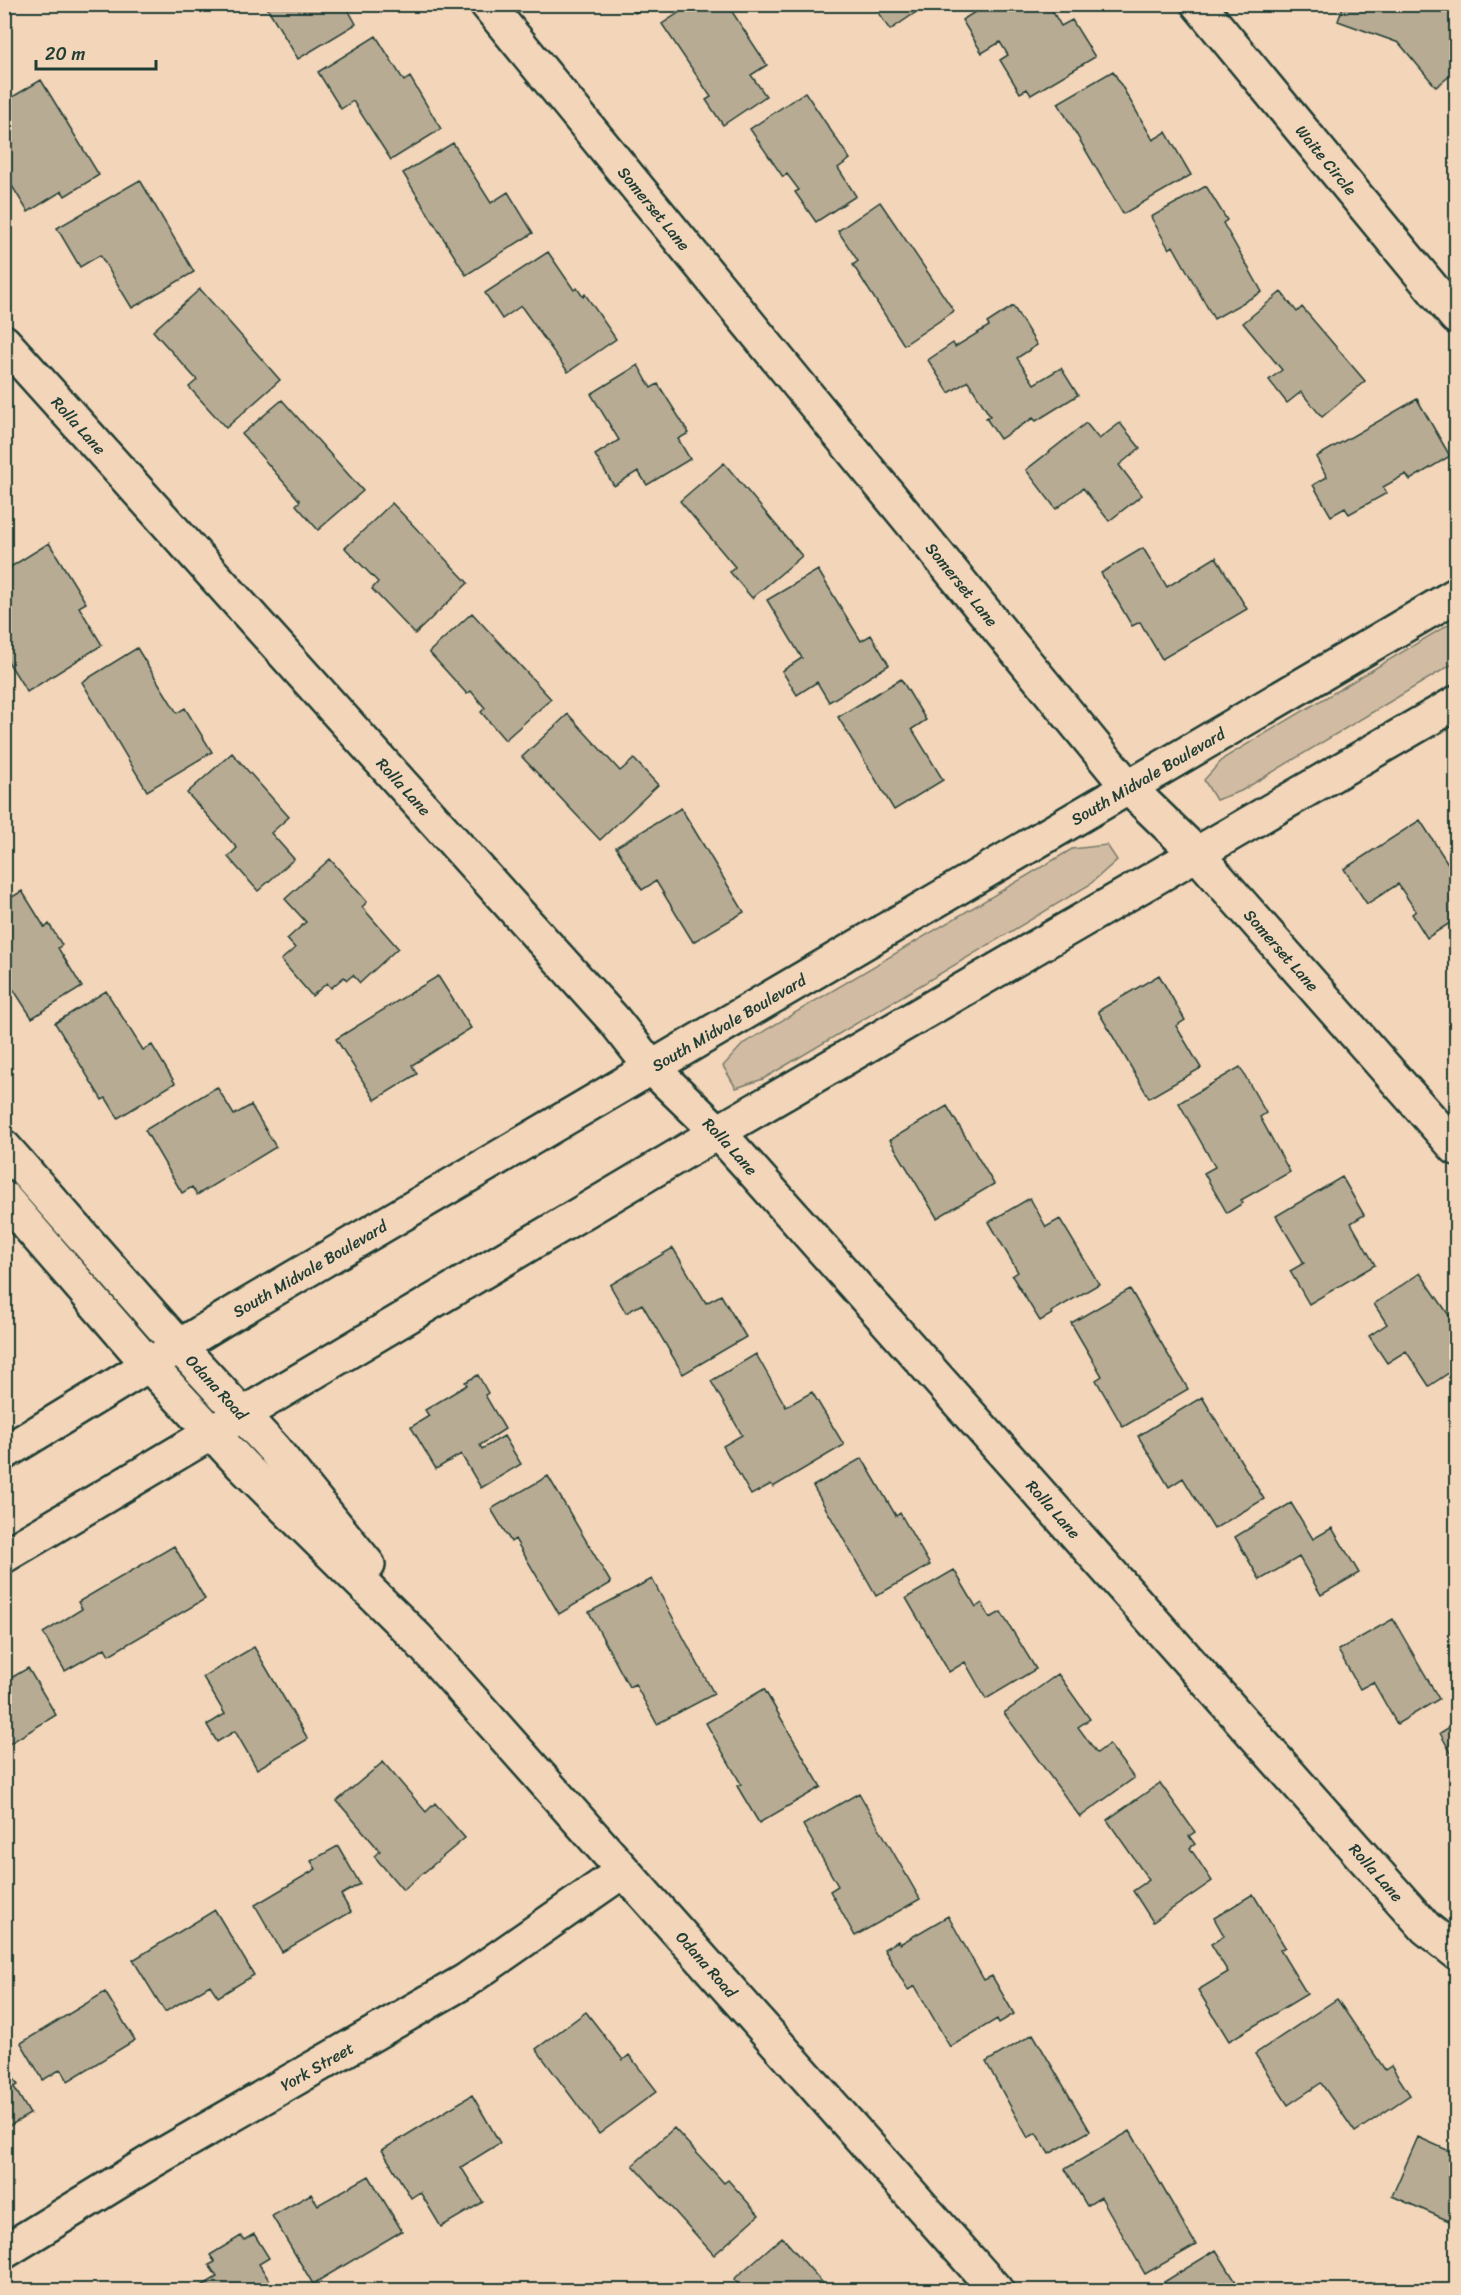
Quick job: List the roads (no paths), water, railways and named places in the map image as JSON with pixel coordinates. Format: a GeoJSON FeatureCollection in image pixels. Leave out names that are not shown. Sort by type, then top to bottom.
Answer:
{"type":"FeatureCollection","features":[{"type":"Feature","properties":{"kind":"street","name":"Somerset Lane"},"geometry":{"type":"LineString","coordinates":[[487,4],[1128,787],[1197,854],[1456,1148]]}},
{"type":"Feature","properties":{"kind":"street","name":"Waite Circle"},"geometry":{"type":"LineString","coordinates":[[1198,4],[1456,317]]}},
{"type":"Feature","properties":{"kind":"street","name":"Rolla Lane"},"geometry":{"type":"LineString","coordinates":[[4,342],[614,1020],[651,1067],[718,1132],[1426,1928],[1456,1952]]}},
{"type":"Feature","properties":{"kind":"street","name":"South Midvale Boulevard"},"geometry":{"type":"LineString","coordinates":[[4,1453],[222,1320],[1456,595]]}},
{"type":"Feature","properties":{"kind":"street"},"geometry":{"type":"LineString","coordinates":[[4,1557],[212,1431],[718,1132],[1456,703]]}},
{"type":"Feature","properties":{"kind":"street","name":"Odana Road"},"geometry":{"type":"LineString","coordinates":[[4,1147],[242,1414],[390,1591],[417,1638]]}},
{"type":"Feature","properties":{"kind":"street","name":"Odana Road"},"geometry":{"type":"LineString","coordinates":[[4,1198],[149,1365],[276,1499],[417,1638],[996,2290]]}},
{"type":"Feature","properties":{"kind":"street","name":"York Street"},"geometry":{"type":"LineString","coordinates":[[4,2252],[152,2161],[465,1982],[623,1871]]}}]}
